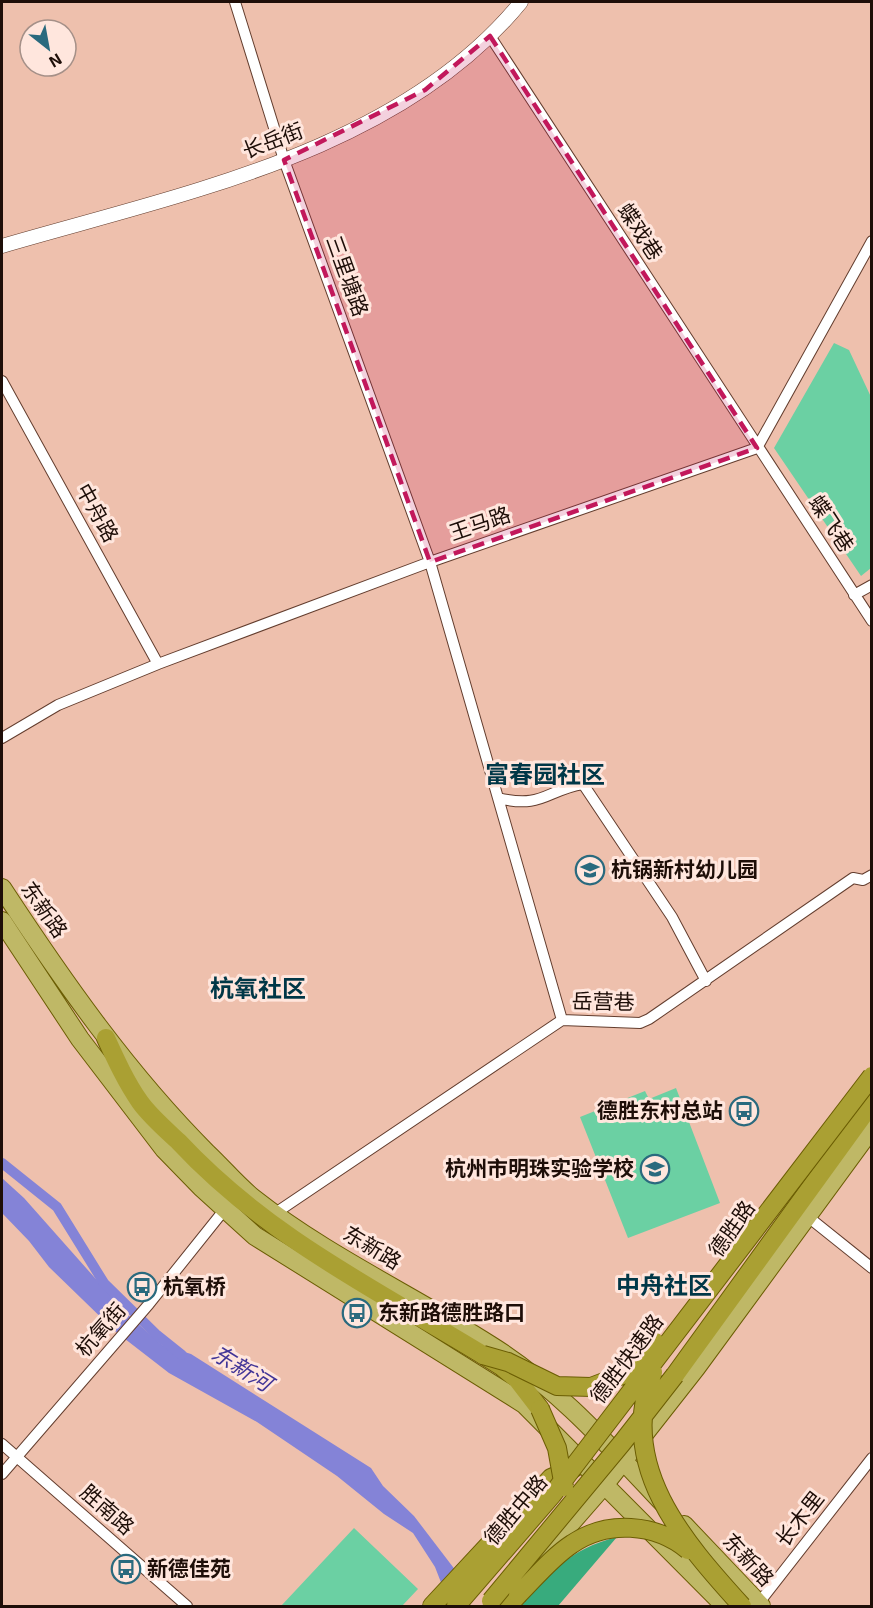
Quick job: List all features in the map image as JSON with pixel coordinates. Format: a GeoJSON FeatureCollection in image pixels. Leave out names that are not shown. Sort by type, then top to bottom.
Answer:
{"type":"FeatureCollection","features":[{"type":"Feature","properties":{"kind":"highway"},"geometry":{"type":"LineString","coordinates":[[106,1038],[141,1103],[228,1193],[301,1247],[483,1355],[517,1379],[534,1400],[549,1426],[562,1467],[564,1486],[562,1509],[549,1539],[513,1601]]}},
{"type":"Feature","properties":{"kind":"highway","name":"德胜快速路"},"geometry":{"type":"LineString","coordinates":[[468,1604],[872,1076]]}},
{"type":"Feature","properties":{"kind":"highway"},"geometry":{"type":"LineString","coordinates":[[468,1604],[564,1515],[675,1375],[872,1103]]}},
{"type":"Feature","properties":{"kind":"highway"},"geometry":{"type":"LineString","coordinates":[[483,1355],[508,1362],[557,1386],[591,1387],[611,1382],[632,1368],[672,1322],[773,1185],[816,1132],[845,1109]]}},
{"type":"Feature","properties":{"kind":"highway"},"geometry":{"type":"LineString","coordinates":[[672,1322],[646,1389],[641,1416],[645,1449],[654,1482],[670,1517],[704,1564]]}},
{"type":"Feature","properties":{"kind":"highway"},"geometry":{"type":"LineString","coordinates":[[432,1606],[523,1505],[551,1478],[584,1464]]}},
{"type":"Feature","properties":{"kind":"highway"},"geometry":{"type":"LineString","coordinates":[[513,1601],[571,1544],[601,1530],[622,1527],[659,1533],[682,1546],[754,1606]]}},
{"type":"Feature","properties":{"kind":"main road","name":"东新路"},"geometry":{"type":"LineString","coordinates":[[2,888],[106,1038],[178,1124],[250,1196],[274,1214],[493,1346],[564,1402],[623,1459],[754,1606]]}},
{"type":"Feature","properties":{"kind":"main road","name":"东新路"},"geometry":{"type":"LineString","coordinates":[[2,921],[80,1040],[164,1149],[225,1209],[255,1236],[524,1404],[725,1606]]}},
{"type":"Feature","properties":{"kind":"main road","name":"德胜路"},"geometry":{"type":"LineString","coordinates":[[602,1441],[684,1336],[872,1068]]}},
{"type":"Feature","properties":{"kind":"main road"},"geometry":{"type":"LineString","coordinates":[[498,1606],[605,1484],[696,1368],[872,1128]]}},
{"type":"Feature","properties":{"kind":"main road","name":"德胜中路"},"geometry":{"type":"LineString","coordinates":[[468,1604],[602,1441]]}},
{"type":"Feature","properties":{"kind":"street","name":"三里塘路"},"geometry":{"type":"LineString","coordinates":[[235,2],[284,160],[430,562],[562,1020]]}},
{"type":"Feature","properties":{"kind":"street","name":"长岳街"},"geometry":{"type":"LineString","coordinates":[[2,246],[234,178],[314,148],[425,90],[490,36],[521,2]]}},
{"type":"Feature","properties":{"kind":"street","name":"蝶戏巷"},"geometry":{"type":"LineString","coordinates":[[490,36],[758,448]]}},
{"type":"Feature","properties":{"kind":"street"},"geometry":{"type":"LineString","coordinates":[[758,448],[872,241]]}},
{"type":"Feature","properties":{"kind":"street","name":"中舟路"},"geometry":{"type":"LineString","coordinates":[[2,381],[158,664]]}},
{"type":"Feature","properties":{"kind":"street","name":"王马路"},"geometry":{"type":"LineString","coordinates":[[2,738],[58,705],[158,664],[430,562],[758,448]]}},
{"type":"Feature","properties":{"kind":"street","name":"蝶飞巷"},"geometry":{"type":"LineString","coordinates":[[758,448],[872,621]]}},
{"type":"Feature","properties":{"kind":"street"},"geometry":{"type":"LineString","coordinates":[[855,596],[872,585]]}},
{"type":"Feature","properties":{"kind":"street"},"geometry":{"type":"LineString","coordinates":[[498,798],[516,803],[536,801],[583,784],[672,917],[706,981]]}},
{"type":"Feature","properties":{"kind":"street","name":"岳营巷"},"geometry":{"type":"LineString","coordinates":[[274,1214],[562,1020],[640,1023],[706,981],[853,878],[864,880],[872,875]]}},
{"type":"Feature","properties":{"kind":"street","name":"杭氧街"},"geometry":{"type":"LineString","coordinates":[[2,1474],[150,1304],[225,1209]]}},
{"type":"Feature","properties":{"kind":"street"},"geometry":{"type":"LineString","coordinates":[[807,1216],[872,1268]]}},
{"type":"Feature","properties":{"kind":"street","name":"胜南路"},"geometry":{"type":"LineString","coordinates":[[2,1444],[187,1606]]}},
{"type":"Feature","properties":{"kind":"street","name":"长木里"},"geometry":{"type":"LineString","coordinates":[[754,1606],[872,1458]]}},
{"type":"Feature","properties":{"kind":"highlighted area"},"geometry":{"type":"Polygon","coordinates":[[[490,36],[757,448],[430,562],[284,160],[425,90],[490,36]]]}},
{"type":"Feature","properties":{"kind":"green space"},"geometry":{"type":"Polygon","coordinates":[[[834,343],[849,350],[871,397],[871,568],[861,576],[774,448],[834,343]]]}},
{"type":"Feature","properties":{"kind":"green space"},"geometry":{"type":"Polygon","coordinates":[[[676,1088],[720,1203],[628,1238],[580,1117],[645,1091],[649,1099],[676,1088]]]}},
{"type":"Feature","properties":{"kind":"green space"},"geometry":{"type":"Polygon","coordinates":[[[354,1528],[418,1589],[402,1606],[281,1606],[354,1528]]]}},
{"type":"Feature","properties":{"kind":"green space"},"geometry":{"type":"Polygon","coordinates":[[[617,1537],[558,1606],[521,1606],[553,1572],[574,1555],[600,1542],[617,1537]]]}},
{"type":"Feature","properties":{"kind":"shaded area"},"geometry":{"type":"Polygon","coordinates":[[[2,1178],[24,1198],[126,1313],[162,1345],[191,1354],[371,1468],[383,1486],[414,1516],[456,1571],[442,1585],[435,1567],[413,1533],[384,1514],[337,1476],[257,1422],[169,1373],[116,1332],[49,1267],[29,1241],[2,1213],[2,1178]]]}},
{"type":"Feature","properties":{"kind":"waterway","name":"东新河"},"geometry":{"type":"LineString","coordinates":[[2,1163],[57,1207],[104,1283],[157,1335],[182,1355]]}},
{"type":"Feature","properties":{"kind":"place","name":"杭锅新村幼儿园"},"geometry":{"type":"Point","coordinates":[590,870]}},
{"type":"Feature","properties":{"kind":"place","name":"德胜东村总站"},"geometry":{"type":"Point","coordinates":[744,1111]}},
{"type":"Feature","properties":{"kind":"place","name":"杭州市明珠实验学校"},"geometry":{"type":"Point","coordinates":[655,1169]}},
{"type":"Feature","properties":{"kind":"place","name":"杭氧桥"},"geometry":{"type":"Point","coordinates":[142,1287]}},
{"type":"Feature","properties":{"kind":"place","name":"东新路德胜路口"},"geometry":{"type":"Point","coordinates":[357,1313]}},
{"type":"Feature","properties":{"kind":"place","name":"新德佳苑"},"geometry":{"type":"Point","coordinates":[126,1569]}},
{"type":"Feature","properties":{"kind":"district","name":"富春园社区"},"geometry":{"type":"Point","coordinates":[545,775]}},
{"type":"Feature","properties":{"kind":"district","name":"杭氧社区"},"geometry":{"type":"Point","coordinates":[258,989]}},
{"type":"Feature","properties":{"kind":"district","name":"中舟社区"},"geometry":{"type":"Point","coordinates":[664,1286]}}]}
